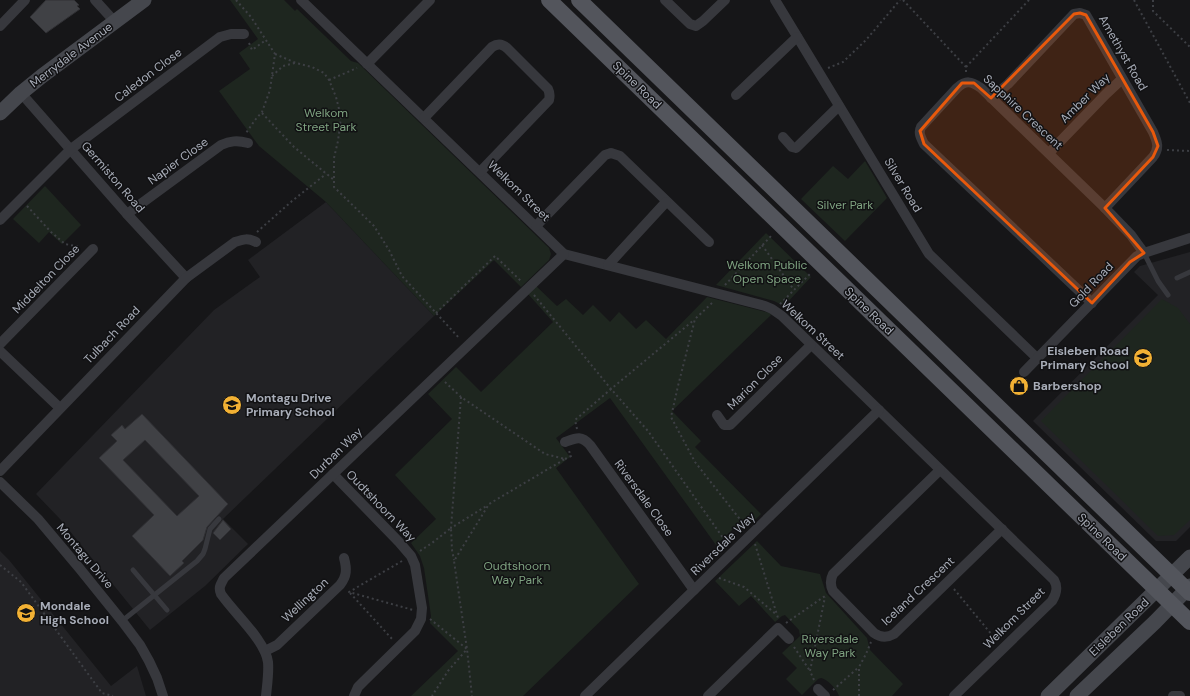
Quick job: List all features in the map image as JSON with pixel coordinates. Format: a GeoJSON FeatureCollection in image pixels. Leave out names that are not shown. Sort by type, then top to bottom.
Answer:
{"type":"FeatureCollection","features":[{"type":"Feature","properties":{"kind":"main road","name":"Merrydale Avenue"},"geometry":{"type":"LineString","coordinates":[[0,113],[42,76],[144,0]]}},
{"type":"Feature","properties":{"kind":"main road","name":"Spine Road"},"geometry":{"type":"LineString","coordinates":[[549,0],[1190,622]]}},
{"type":"Feature","properties":{"kind":"main road","name":"Spine Road"},"geometry":{"type":"LineString","coordinates":[[578,0],[1172,575],[1189,589]]}},
{"type":"Feature","properties":{"kind":"main road","name":"Eisleben Road"},"geometry":{"type":"LineString","coordinates":[[1048,696],[1190,557]]}},
{"type":"Feature","properties":{"kind":"main road","name":"Eisleben Road"},"geometry":{"type":"LineString","coordinates":[[1077,696],[1189,589]]}},
{"type":"Feature","properties":{"kind":"street"},"geometry":{"type":"LineString","coordinates":[[0,26],[25,0]]}},
{"type":"Feature","properties":{"kind":"street"},"geometry":{"type":"LineString","coordinates":[[95,0],[115,22]]}},
{"type":"Feature","properties":{"kind":"street","name":"Welkom Street"},"geometry":{"type":"LineString","coordinates":[[301,0],[564,254],[761,304],[782,316],[1054,580],[1057,590],[1052,601],[954,696]]}},
{"type":"Feature","properties":{"kind":"street"},"geometry":{"type":"LineString","coordinates":[[367,64],[430,0]]}},
{"type":"Feature","properties":{"kind":"street"},"geometry":{"type":"LineString","coordinates":[[665,0],[694,26],[703,21],[725,0]]}},
{"type":"Feature","properties":{"kind":"street","name":"Silver Road"},"geometry":{"type":"LineString","coordinates":[[775,0],[929,254],[1038,359]]}},
{"type":"Feature","properties":{"kind":"street","name":"Amethyst Road"},"geometry":{"type":"LineString","coordinates":[[991,98],[1008,84],[1070,19],[1077,13],[1086,15],[1153,132],[1158,146]]}},
{"type":"Feature","properties":{"kind":"street","name":"Caledon Close"},"geometry":{"type":"LineString","coordinates":[[0,220],[71,149],[220,37],[231,34],[244,34]]}},
{"type":"Feature","properties":{"kind":"street"},"geometry":{"type":"LineString","coordinates":[[736,95],[797,37]]}},
{"type":"Feature","properties":{"kind":"street"},"geometry":{"type":"LineString","coordinates":[[424,118],[492,46],[501,44],[508,48],[548,89],[550,98],[480,172]]}},
{"type":"Feature","properties":{"kind":"street","name":"Amber Way"},"geometry":{"type":"LineString","coordinates":[[1048,153],[1122,78]]}},
{"type":"Feature","properties":{"kind":"street","name":"Sapphire Crescent"},"geometry":{"type":"LineString","coordinates":[[1092,303],[921,139],[920,131],[923,125],[957,88],[968,82],[974,83],[1105,208],[1131,235],[1144,253]]}},
{"type":"Feature","properties":{"kind":"street","name":"Germiston Road"},"geometry":{"type":"LineString","coordinates":[[21,93],[127,214],[186,278]]}},
{"type":"Feature","properties":{"kind":"street"},"geometry":{"type":"LineString","coordinates":[[783,137],[792,147],[796,148],[839,106]]}},
{"type":"Feature","properties":{"kind":"street","name":"Napier Close"},"geometry":{"type":"LineString","coordinates":[[127,214],[221,146],[235,141],[244,142]]}},
{"type":"Feature","properties":{"kind":"street"},"geometry":{"type":"LineString","coordinates":[[1105,208],[1154,157],[1158,146]]}},
{"type":"Feature","properties":{"kind":"street"},"geometry":{"type":"LineString","coordinates":[[536,226],[605,155],[611,153],[620,156],[708,242]]}},
{"type":"Feature","properties":{"kind":"street"},"geometry":{"type":"LineString","coordinates":[[608,265],[666,202]]}},
{"type":"Feature","properties":{"kind":"street","name":"Gold Road"},"geometry":{"type":"LineString","coordinates":[[1024,372],[1137,256],[1190,238]]}},
{"type":"Feature","properties":{"kind":"street","name":"Tulbach Road"},"geometry":{"type":"LineString","coordinates":[[0,471],[186,278],[235,242],[243,239],[253,240]]}},
{"type":"Feature","properties":{"kind":"street","name":"Middelton Close"},"geometry":{"type":"LineString","coordinates":[[0,344],[93,249]]}},
{"type":"Feature","properties":{"kind":"street","name":"Durban Way"},"geometry":{"type":"LineString","coordinates":[[266,696],[268,664],[265,651],[259,641],[225,600],[219,590],[224,578],[527,287],[564,254]]}},
{"type":"Feature","properties":{"kind":"street","name":"Marion Close"},"geometry":{"type":"LineString","coordinates":[[717,415],[724,425],[730,425],[812,344]]}},
{"type":"Feature","properties":{"kind":"street"},"geometry":{"type":"LineString","coordinates":[[0,351],[60,408]]}},
{"type":"Feature","properties":{"kind":"street","name":"Riversdale Way"},"geometry":{"type":"LineString","coordinates":[[585,696],[879,410]]}},
{"type":"Feature","properties":{"kind":"street"},"geometry":{"type":"LineString","coordinates":[[565,442],[579,438]]}},
{"type":"Feature","properties":{"kind":"street","name":"Riversdale Close"},"geometry":{"type":"LineString","coordinates":[[579,438],[584,439],[590,445],[694,590]]}},
{"type":"Feature","properties":{"kind":"street"},"geometry":{"type":"LineString","coordinates":[[829,594],[830,582],[833,574],[940,470]]}},
{"type":"Feature","properties":{"kind":"street","name":"Oudtshoorn Way"},"geometry":{"type":"LineString","coordinates":[[333,474],[411,556],[415,565],[422,613],[420,624],[415,631],[365,680],[358,688],[354,696]]}},
{"type":"Feature","properties":{"kind":"street","name":"Montagu Drive"},"geometry":{"type":"LineString","coordinates":[[0,482],[38,519],[122,621],[149,661],[163,696]]}},
{"type":"Feature","properties":{"kind":"street","name":"Iceland Crescent"},"geometry":{"type":"LineString","coordinates":[[829,594],[874,633],[882,638],[887,637],[894,634],[1002,529]]}},
{"type":"Feature","properties":{"kind":"street","name":"Wellington"},"geometry":{"type":"LineString","coordinates":[[265,651],[277,644],[340,585],[345,579],[347,571],[344,558]]}},
{"type":"Feature","properties":{"kind":"street"},"geometry":{"type":"LineString","coordinates":[[708,696],[778,628],[789,639]]}},
{"type":"Feature","properties":{"kind":"street"},"geometry":{"type":"LineString","coordinates":[[1173,696],[1180,696]]}},
{"type":"Feature","properties":{"kind":"lane"},"geometry":{"type":"LineString","coordinates":[[1144,253],[1158,280],[1168,295]]}},
{"type":"Feature","properties":{"kind":"lane"},"geometry":{"type":"LineString","coordinates":[[1177,278],[1190,272]]}},
{"type":"Feature","properties":{"kind":"lane"},"geometry":{"type":"LineString","coordinates":[[122,621],[197,561],[203,554],[208,532],[218,519]]}},
{"type":"Feature","properties":{"kind":"lane"},"geometry":{"type":"LineString","coordinates":[[133,570],[167,610]]}},
{"type":"Feature","properties":{"kind":"path"},"geometry":{"type":"LineString","coordinates":[[236,0],[251,17],[275,54],[296,63],[312,67],[324,73],[329,80],[336,97],[341,117],[334,158],[334,187],[374,226],[389,250],[402,276],[466,346]]}},
{"type":"Feature","properties":{"kind":"path"},"geometry":{"type":"LineString","coordinates":[[817,69],[830,68],[843,62],[866,40],[900,0]]}},
{"type":"Feature","properties":{"kind":"path"},"geometry":{"type":"LineString","coordinates":[[903,0],[966,67],[968,82]]}},
{"type":"Feature","properties":{"kind":"path"},"geometry":{"type":"LineString","coordinates":[[966,67],[1029,0]]}},
{"type":"Feature","properties":{"kind":"path"},"geometry":{"type":"LineString","coordinates":[[1134,0],[1190,103]]}},
{"type":"Feature","properties":{"kind":"path"},"geometry":{"type":"LineString","coordinates":[[1153,0],[1154,11],[1190,47]]}},
{"type":"Feature","properties":{"kind":"path"},"geometry":{"type":"LineString","coordinates":[[244,34],[252,50],[266,40]]}},
{"type":"Feature","properties":{"kind":"path"},"geometry":{"type":"LineString","coordinates":[[244,142],[255,120],[262,112],[270,90],[275,54]]}},
{"type":"Feature","properties":{"kind":"path"},"geometry":{"type":"LineString","coordinates":[[272,76],[282,66],[296,63]]}},
{"type":"Feature","properties":{"kind":"path"},"geometry":{"type":"LineString","coordinates":[[329,80],[367,64]]}},
{"type":"Feature","properties":{"kind":"path"},"geometry":{"type":"LineString","coordinates":[[262,112],[294,147],[334,180]]}},
{"type":"Feature","properties":{"kind":"path"},"geometry":{"type":"LineString","coordinates":[[1158,146],[1168,150],[1190,151]]}},
{"type":"Feature","properties":{"kind":"path"},"geometry":{"type":"LineString","coordinates":[[253,240],[292,201],[326,174]]}},
{"type":"Feature","properties":{"kind":"path"},"geometry":{"type":"LineString","coordinates":[[20,199],[51,232],[65,244],[93,249]]}},
{"type":"Feature","properties":{"kind":"path"},"geometry":{"type":"LineString","coordinates":[[762,245],[794,290]]}},
{"type":"Feature","properties":{"kind":"path"},"geometry":{"type":"LineString","coordinates":[[436,313],[495,256],[527,287],[611,389],[648,431],[733,552]]}},
{"type":"Feature","properties":{"kind":"path"},"geometry":{"type":"LineString","coordinates":[[772,309],[782,303],[811,273]]}},
{"type":"Feature","properties":{"kind":"path"},"geometry":{"type":"LineString","coordinates":[[579,438],[575,420],[695,319]]}},
{"type":"Feature","properties":{"kind":"path"},"geometry":{"type":"LineString","coordinates":[[349,592],[432,543],[451,528],[489,504],[566,459],[545,454],[461,397],[437,374]]}},
{"type":"Feature","properties":{"kind":"path"},"geometry":{"type":"LineString","coordinates":[[461,397],[451,528],[452,550],[467,649],[472,696]]}},
{"type":"Feature","properties":{"kind":"path"},"geometry":{"type":"LineString","coordinates":[[454,561],[489,504]]}},
{"type":"Feature","properties":{"kind":"path"},"geometry":{"type":"LineString","coordinates":[[0,565],[21,582],[102,693],[114,696]]}},
{"type":"Feature","properties":{"kind":"path"},"geometry":{"type":"LineString","coordinates":[[710,574],[744,587],[778,616]]}},
{"type":"Feature","properties":{"kind":"path"},"geometry":{"type":"LineString","coordinates":[[948,582],[1003,648]]}},
{"type":"Feature","properties":{"kind":"path"},"geometry":{"type":"LineString","coordinates":[[340,585],[349,592],[399,647]]}},
{"type":"Feature","properties":{"kind":"path"},"geometry":{"type":"LineString","coordinates":[[349,592],[422,613],[467,649]]}},
{"type":"Feature","properties":{"kind":"path"},"geometry":{"type":"LineString","coordinates":[[778,628],[829,594]]}},
{"type":"Feature","properties":{"kind":"path"},"geometry":{"type":"LineString","coordinates":[[810,671],[829,594]]}},
{"type":"Feature","properties":{"kind":"path"},"geometry":{"type":"LineString","coordinates":[[789,639],[825,692],[859,667],[874,633]]}},
{"type":"Feature","properties":{"kind":"path"},"geometry":{"type":"LineString","coordinates":[[432,696],[448,671],[467,649]]}},
{"type":"Feature","properties":{"kind":"path"},"geometry":{"type":"LineString","coordinates":[[859,667],[859,696]]}},
{"type":"Feature","properties":{"kind":"highlighted area"},"geometry":{"type":"Polygon","coordinates":[[[1080,13],[1086,15],[1153,132],[1158,146],[1153,157],[1105,208],[1144,253],[1130,262],[1092,303],[924,144],[920,131],[962,83],[974,83],[991,98],[1074,14],[1080,13]]]}},
{"type":"Feature","properties":{"kind":"shaded area","name":"Montagu Drive Primary School"},"geometry":{"type":"Polygon","coordinates":[[[326,202],[434,316],[223,519],[248,544],[205,586],[150,630],[60,519],[36,494],[214,310],[260,277],[248,260],[326,202]]]}},
{"type":"Feature","properties":{"kind":"shaded area","name":"Eisleben Road Primary School"},"geometry":{"type":"Polygon","coordinates":[[[1190,252],[1190,527],[1176,541],[1156,541],[1033,421],[1158,295],[1134,272],[1140,266],[1190,252]]]}},
{"type":"Feature","properties":{"kind":"shaded area","name":"Mondale High School"},"geometry":{"type":"Polygon","coordinates":[[[0,551],[9,560],[111,686],[137,666],[146,696],[0,696],[0,551]]]}},
{"type":"Feature","properties":{"kind":"green space","name":"Welkom Street Park"},"geometry":{"type":"Polygon","coordinates":[[[230,0],[284,0],[295,11],[297,9],[351,61],[358,63],[549,248],[551,254],[549,260],[521,287],[494,260],[434,316],[326,202],[259,146],[219,91],[250,69],[239,53],[258,39],[230,0]]]}},
{"type":"Feature","properties":{"kind":"green space","name":"Silver Park"},"geometry":{"type":"Polygon","coordinates":[[[865,161],[887,198],[845,241],[801,199],[833,166],[848,179],[865,161]]]}},
{"type":"Feature","properties":{"kind":"green space"},"geometry":{"type":"Polygon","coordinates":[[[45,186],[81,225],[62,244],[49,232],[39,243],[13,219],[45,186]]]}},
{"type":"Feature","properties":{"kind":"green space","name":"Welkom Public Open Space"},"geometry":{"type":"Polygon","coordinates":[[[766,233],[811,277],[784,306],[774,301],[716,285],[766,233]]]}},
{"type":"Feature","properties":{"kind":"green space","name":"Oudtshoorn Way Park"},"geometry":{"type":"Polygon","coordinates":[[[536,286],[557,306],[566,299],[583,315],[593,305],[610,322],[619,312],[636,329],[646,320],[666,339],[707,297],[770,313],[771,315],[672,411],[701,441],[695,447],[761,514],[751,524],[745,518],[716,545],[610,398],[556,438],[570,457],[556,468],[639,584],[523,696],[411,696],[458,651],[430,623],[431,616],[424,568],[420,556],[411,543],[436,519],[395,475],[452,419],[428,394],[456,367],[481,392],[553,322],[528,294],[536,286]]]}},
{"type":"Feature","properties":{"kind":"green space","name":"Eisleben Road Primary School"},"geometry":{"type":"Polygon","coordinates":[[[1162,299],[1178,308],[1190,324],[1190,520],[1174,535],[1158,536],[1041,421],[1162,299]]]}},
{"type":"Feature","properties":{"kind":"green space","name":"Riversdale Way Park"},"geometry":{"type":"Polygon","coordinates":[[[757,541],[781,566],[820,574],[826,593],[867,638],[870,650],[903,684],[892,696],[839,696],[832,685],[821,678],[818,679],[802,695],[786,679],[797,668],[782,653],[800,636],[799,630],[785,615],[775,622],[751,596],[739,606],[715,581],[757,541]]]}},
{"type":"Feature","properties":{"kind":"building"},"geometry":{"type":"Polygon","coordinates":[[[46,0],[74,0],[79,5],[77,6],[80,9],[46,33],[30,17],[46,0]]]}},
{"type":"Feature","properties":{"kind":"building"},"geometry":{"type":"Polygon","coordinates":[[[142,414],[228,504],[207,527],[203,540],[182,561],[184,563],[170,576],[132,536],[154,515],[99,458],[117,441],[111,435],[122,425],[125,429],[142,414]],[[145,440],[123,460],[177,516],[199,496],[145,440]]]}},
{"type":"Feature","properties":{"kind":"building"},"geometry":{"type":"Polygon","coordinates":[[[223,520],[231,529],[220,540],[213,533],[223,520]]]}},
{"type":"Feature","properties":{"kind":"place","name":"Eisleben Road Primary School"},"geometry":{"type":"Point","coordinates":[1143,358]}},
{"type":"Feature","properties":{"kind":"place","name":"Barbershop"},"geometry":{"type":"Point","coordinates":[1019,386]}},
{"type":"Feature","properties":{"kind":"place","name":"Montagu Drive Primary School"},"geometry":{"type":"Point","coordinates":[232,405]}},
{"type":"Feature","properties":{"kind":"place","name":"Mondale High School"},"geometry":{"type":"Point","coordinates":[26,613]}}]}
